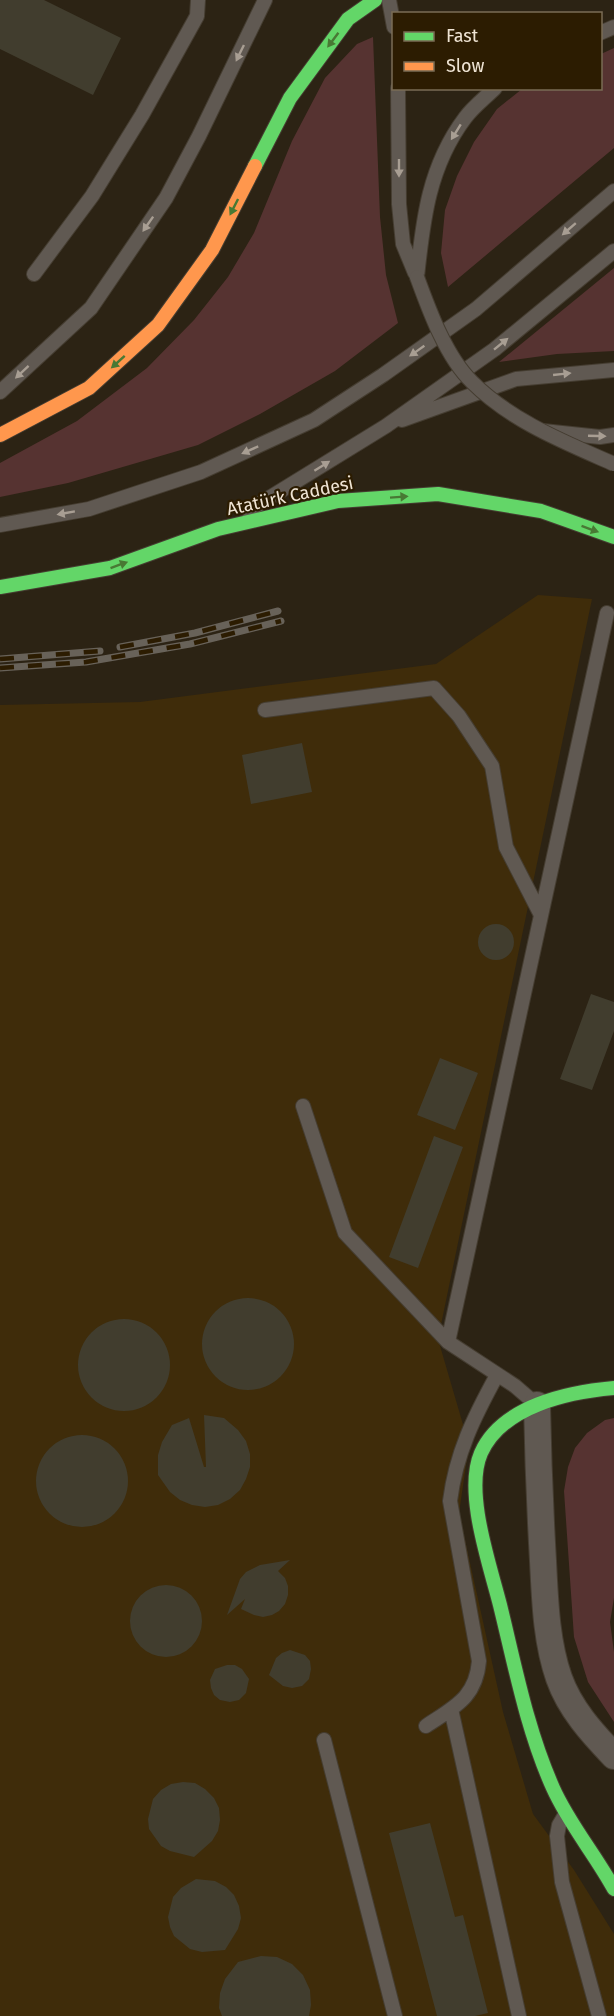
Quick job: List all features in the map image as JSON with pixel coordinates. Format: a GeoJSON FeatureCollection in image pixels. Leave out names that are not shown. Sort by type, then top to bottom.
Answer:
{"type":"FeatureCollection","features":[{"type":"Feature","properties":{"kind":"main road"},"geometry":{"type":"LineString","coordinates":[[0,435],[88,388],[158,325],[212,250],[290,98],[348,19],[375,0]]}},
{"type":"Feature","properties":{"kind":"main road","name":"Atatürk Caddesi"},"geometry":{"type":"LineString","coordinates":[[0,586],[110,568],[218,529],[338,501],[438,494],[541,511],[614,537]]}},
{"type":"Feature","properties":{"kind":"main road"},"geometry":{"type":"LineString","coordinates":[[614,1388],[602,1388],[565,1396],[537,1405],[507,1421],[493,1434],[482,1453],[476,1478],[479,1518],[529,1722],[542,1762],[567,1814],[592,1850],[614,1889]]}},
{"type":"Feature","properties":{"kind":"street"},"geometry":{"type":"LineString","coordinates":[[537,1405],[539,1497],[550,1643],[559,1678],[573,1707],[594,1736],[614,1756]]}},
{"type":"Feature","properties":{"kind":"lane"},"geometry":{"type":"LineString","coordinates":[[34,274],[92,196],[142,114],[197,16],[198,0]]}},
{"type":"Feature","properties":{"kind":"lane"},"geometry":{"type":"LineString","coordinates":[[0,392],[91,308],[166,198],[265,0]]}},
{"type":"Feature","properties":{"kind":"lane"},"geometry":{"type":"LineString","coordinates":[[389,0],[392,20]]}},
{"type":"Feature","properties":{"kind":"lane"},"geometry":{"type":"LineString","coordinates":[[399,90],[399,204],[404,244],[435,325],[471,381],[537,430],[614,464]]}},
{"type":"Feature","properties":{"kind":"lane"},"geometry":{"type":"LineString","coordinates":[[417,277],[423,221],[432,182],[445,150],[466,117],[493,90]]}},
{"type":"Feature","properties":{"kind":"lane"},"geometry":{"type":"LineString","coordinates":[[0,525],[89,510],[201,472],[314,420],[383,375],[476,309],[614,191]]}},
{"type":"Feature","properties":{"kind":"lane"},"geometry":{"type":"LineString","coordinates":[[218,529],[386,426],[495,349],[614,251]]}},
{"type":"Feature","properties":{"kind":"lane"},"geometry":{"type":"LineString","coordinates":[[386,426],[516,379],[614,370]]}},
{"type":"Feature","properties":{"kind":"lane"},"geometry":{"type":"LineString","coordinates":[[537,430],[600,437],[614,435]]}},
{"type":"Feature","properties":{"kind":"lane"},"geometry":{"type":"LineString","coordinates":[[448,1342],[607,613]]}},
{"type":"Feature","properties":{"kind":"lane"},"geometry":{"type":"LineString","coordinates":[[265,710],[434,688],[459,716],[492,766],[506,847],[540,913]]}},
{"type":"Feature","properties":{"kind":"lane"},"geometry":{"type":"LineString","coordinates":[[303,1106],[345,1233],[448,1342],[537,1405]]}},
{"type":"Feature","properties":{"kind":"lane"},"geometry":{"type":"LineString","coordinates":[[426,1726],[461,1703],[474,1685],[479,1661],[450,1501],[453,1479],[466,1436],[497,1375]]}},
{"type":"Feature","properties":{"kind":"lane"},"geometry":{"type":"LineString","coordinates":[[451,1709],[519,2016]]}},
{"type":"Feature","properties":{"kind":"lane"},"geometry":{"type":"LineString","coordinates":[[324,1740],[394,2016]]}},
{"type":"Feature","properties":{"kind":"lane"},"geometry":{"type":"LineString","coordinates":[[567,1814],[557,1831],[562,1882],[599,2016]]}},
{"type":"Feature","properties":{"kind":"shaded area"},"geometry":{"type":"Polygon","coordinates":[[[373,37],[380,217],[386,275],[398,323],[335,371],[260,414],[198,445],[68,483],[0,497],[0,463],[77,421],[147,368],[194,320],[228,277],[254,233],[292,141],[325,78],[357,44],[373,37]]]}},
{"type":"Feature","properties":{"kind":"shaded area"},"geometry":{"type":"Polygon","coordinates":[[[614,48],[614,148],[448,287],[441,253],[445,210],[457,176],[474,142],[497,109],[521,90],[602,90],[602,54],[614,48]]]}},
{"type":"Feature","properties":{"kind":"shaded area"},"geometry":{"type":"Polygon","coordinates":[[[614,268],[614,351],[557,354],[499,362],[614,268]]]}},
{"type":"Feature","properties":{"kind":"shaded area"},"geometry":{"type":"Polygon","coordinates":[[[538,595],[592,599],[438,1339],[469,1445],[459,1513],[503,1712],[533,1814],[574,1870],[614,1934],[614,2016],[0,2016],[0,705],[140,702],[436,664],[538,595]]]}},
{"type":"Feature","properties":{"kind":"shaded area"},"geometry":{"type":"Polygon","coordinates":[[[614,1418],[614,1598],[610,1622],[614,1652],[614,1722],[588,1682],[574,1637],[564,1491],[568,1467],[575,1448],[587,1433],[605,1420],[614,1418]]]}},
{"type":"Feature","properties":{"kind":"building"},"geometry":{"type":"Polygon","coordinates":[[[0,0],[44,0],[121,38],[93,95],[0,49],[0,0]]]}},
{"type":"Feature","properties":{"kind":"building"},"geometry":{"type":"Polygon","coordinates":[[[302,743],[312,792],[251,804],[242,755],[302,743]]]}},
{"type":"Feature","properties":{"kind":"building"},"geometry":{"type":"Polygon","coordinates":[[[496,924],[509,929],[514,942],[509,955],[496,960],[483,955],[478,942],[483,929],[496,924]]]}},
{"type":"Feature","properties":{"kind":"building"},"geometry":{"type":"Polygon","coordinates":[[[591,994],[614,1002],[614,1031],[592,1090],[560,1079],[591,994]]]}},
{"type":"Feature","properties":{"kind":"building"},"geometry":{"type":"Polygon","coordinates":[[[440,1058],[478,1073],[455,1130],[417,1115],[440,1058]]]}},
{"type":"Feature","properties":{"kind":"building"},"geometry":{"type":"Polygon","coordinates":[[[434,1136],[463,1147],[418,1268],[389,1257],[434,1136]]]}},
{"type":"Feature","properties":{"kind":"building"},"geometry":{"type":"Polygon","coordinates":[[[248,1298],[266,1302],[280,1312],[290,1326],[294,1344],[290,1362],[280,1376],[266,1386],[248,1390],[230,1386],[216,1376],[206,1362],[202,1344],[206,1326],[216,1312],[230,1302],[248,1298]]]}},
{"type":"Feature","properties":{"kind":"building"},"geometry":{"type":"Polygon","coordinates":[[[124,1319],[150,1327],[162,1339],[170,1365],[162,1391],[150,1403],[124,1411],[98,1403],[86,1391],[78,1365],[86,1339],[98,1327],[124,1319]]]}},
{"type":"Feature","properties":{"kind":"building"},"geometry":{"type":"Polygon","coordinates":[[[204,1415],[224,1418],[238,1430],[246,1441],[250,1454],[250,1467],[240,1490],[230,1499],[218,1505],[205,1507],[180,1500],[170,1492],[158,1475],[158,1455],[162,1442],[172,1425],[189,1418],[204,1467],[206,1467],[204,1415]]]}},
{"type":"Feature","properties":{"kind":"building"},"geometry":{"type":"Polygon","coordinates":[[[82,1435],[100,1439],[114,1449],[124,1463],[128,1481],[124,1499],[114,1513],[100,1523],[82,1527],[64,1523],[50,1513],[40,1499],[36,1481],[40,1463],[50,1449],[64,1439],[82,1435]]]}},
{"type":"Feature","properties":{"kind":"building"},"geometry":{"type":"Polygon","coordinates":[[[290,1560],[278,1571],[285,1578],[288,1586],[285,1604],[279,1611],[263,1617],[254,1615],[241,1609],[245,1599],[227,1615],[240,1579],[246,1572],[260,1565],[290,1560]]]}},
{"type":"Feature","properties":{"kind":"building"},"geometry":{"type":"Polygon","coordinates":[[[166,1585],[186,1591],[196,1601],[202,1621],[196,1641],[186,1651],[166,1657],[146,1651],[136,1641],[130,1621],[136,1601],[146,1591],[166,1585]]]}},
{"type":"Feature","properties":{"kind":"building"},"geometry":{"type":"Polygon","coordinates":[[[290,1650],[305,1655],[310,1661],[311,1669],[309,1679],[302,1686],[292,1688],[283,1686],[269,1675],[276,1658],[290,1650]]]}},
{"type":"Feature","properties":{"kind":"building"},"geometry":{"type":"Polygon","coordinates":[[[235,1665],[242,1669],[249,1679],[246,1693],[239,1700],[230,1702],[220,1700],[214,1695],[210,1680],[215,1669],[235,1665]]]}},
{"type":"Feature","properties":{"kind":"building"},"geometry":{"type":"Polygon","coordinates":[[[195,1783],[205,1789],[214,1798],[219,1808],[218,1831],[212,1841],[194,1857],[170,1851],[161,1846],[149,1829],[148,1819],[153,1799],[171,1784],[195,1783]]]}},
{"type":"Feature","properties":{"kind":"building"},"geometry":{"type":"Polygon","coordinates":[[[430,1823],[455,1917],[463,1915],[488,2013],[475,2016],[437,2016],[389,1833],[430,1823]]]}},
{"type":"Feature","properties":{"kind":"building"},"geometry":{"type":"Polygon","coordinates":[[[196,1879],[215,1881],[226,1887],[234,1895],[239,1906],[241,1918],[238,1929],[225,1950],[202,1952],[190,1949],[174,1936],[170,1927],[168,1917],[173,1897],[181,1888],[196,1879]]]}},
{"type":"Feature","properties":{"kind":"building"},"geometry":{"type":"Polygon","coordinates":[[[261,1956],[277,1957],[292,1964],[303,1975],[310,1990],[309,2016],[222,2016],[219,2008],[220,1993],[225,1979],[238,1962],[261,1956]]]}},
{"type":"Feature","properties":{"kind":"railway"},"geometry":{"type":"LineString","coordinates":[[120,647],[195,633],[278,611]]}},
{"type":"Feature","properties":{"kind":"railway"},"geometry":{"type":"LineString","coordinates":[[0,668],[86,662],[190,644],[281,621]]}},
{"type":"Feature","properties":{"kind":"railway"},"geometry":{"type":"LineString","coordinates":[[0,659],[100,651]]}},
{"type":"Feature","properties":{"kind":"traffic: fast"},"geometry":{"type":"LineString","coordinates":[[255,166],[290,98],[348,19],[375,0]]}},
{"type":"Feature","properties":{"kind":"traffic: fast"},"geometry":{"type":"LineString","coordinates":[[0,587],[110,568],[218,529],[338,501],[438,494],[541,511],[614,537]]}},
{"type":"Feature","properties":{"kind":"traffic: fast"},"geometry":{"type":"LineString","coordinates":[[614,1388],[577,1393],[538,1404],[504,1424],[491,1437],[481,1453],[475,1488],[485,1550],[522,1698],[536,1744],[559,1801],[614,1889]]}},
{"type":"Feature","properties":{"kind":"traffic: slow"},"geometry":{"type":"LineString","coordinates":[[0,435],[89,388],[158,325],[212,250],[255,166]]}}]}
